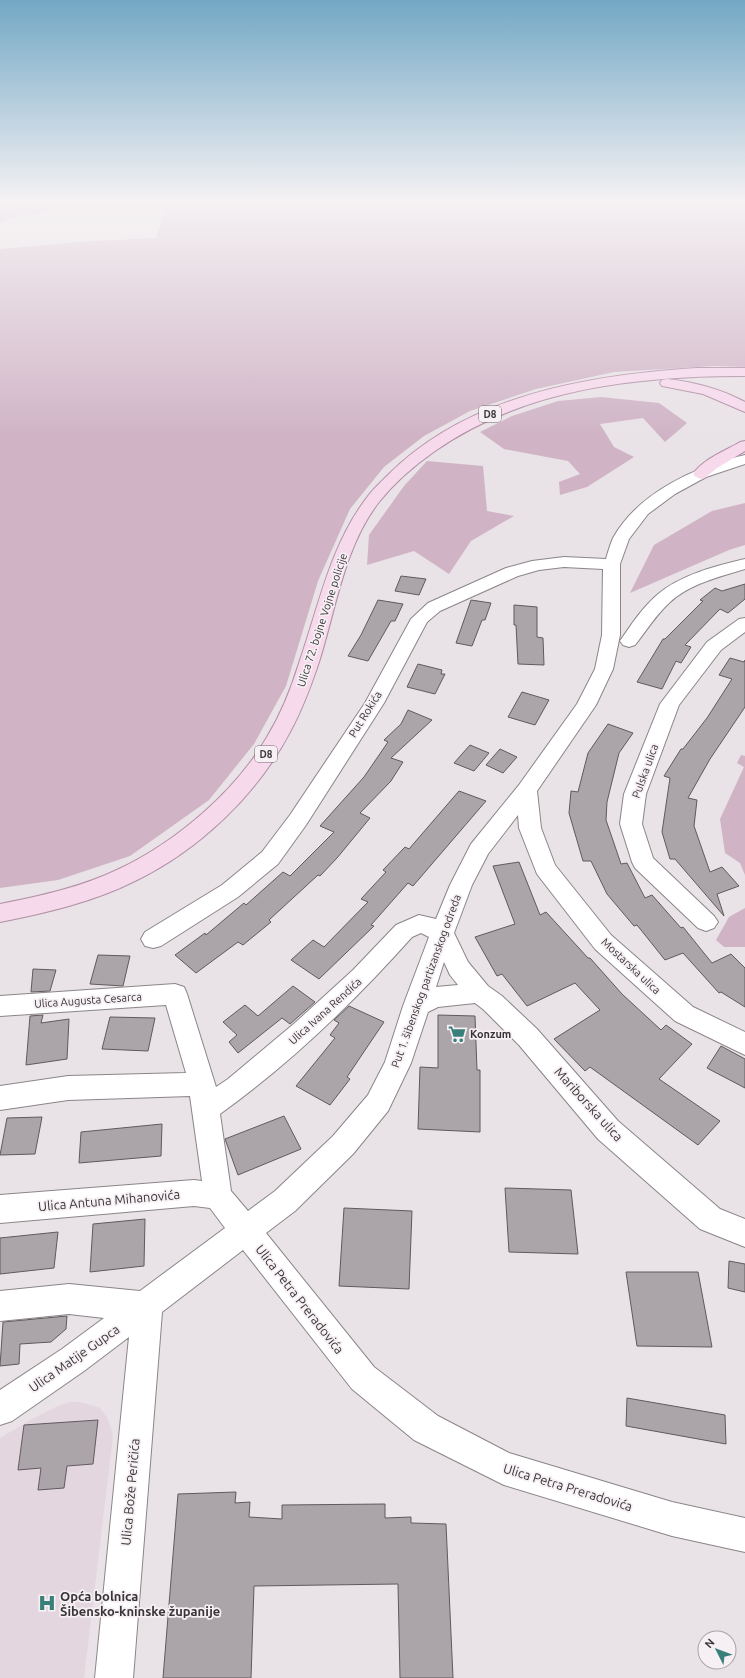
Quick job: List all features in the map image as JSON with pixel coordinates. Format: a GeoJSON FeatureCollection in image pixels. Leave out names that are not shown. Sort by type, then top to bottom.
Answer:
{"type":"FeatureCollection","features":[{"type":"Feature","properties":{"kind":"main road","name":"Ulica 72. bojne Vojne policije"},"geometry":{"type":"LineString","coordinates":[[0,913],[32,907],[73,896],[127,876],[164,853],[203,824],[242,788],[274,743],[295,700],[313,650],[338,565],[356,527],[375,497],[402,469],[429,446],[472,421],[534,398],[590,385],[666,374],[745,372]]}},
{"type":"Feature","properties":{"kind":"main road"},"geometry":{"type":"LineString","coordinates":[[590,385],[603,386],[654,382],[672,383],[695,387],[714,393],[745,408]]}},
{"type":"Feature","properties":{"kind":"main road"},"geometry":{"type":"LineString","coordinates":[[700,474],[745,445]]}},
{"type":"Feature","properties":{"kind":"street","name":"Put 1. šibenskog partizanskog odreda"},"geometry":{"type":"LineString","coordinates":[[246,1230],[284,1200],[338,1150],[378,1103],[398,1063],[416,1006],[442,933],[461,885],[479,850],[526,790],[596,689],[604,669],[611,635],[612,564],[621,539],[642,511],[669,491],[700,474],[745,459]]}},
{"type":"Feature","properties":{"kind":"street","name":"Put Rokića"},"geometry":{"type":"LineString","coordinates":[[153,939],[230,891],[270,858],[298,820],[374,703],[420,619],[434,607],[512,572],[538,565],[564,562],[612,564]]}},
{"type":"Feature","properties":{"kind":"street"},"geometry":{"type":"LineString","coordinates":[[629,641],[663,599],[678,588],[745,564]]}},
{"type":"Feature","properties":{"kind":"street","name":"Pulska ulica"},"geometry":{"type":"LineString","coordinates":[[706,922],[643,862],[631,824],[635,794],[670,704],[714,646],[745,623]]}},
{"type":"Feature","properties":{"kind":"street","name":"Mostarska ulica"},"geometry":{"type":"LineString","coordinates":[[526,790],[530,828],[545,868],[603,942],[684,1014],[745,1044]]}},
{"type":"Feature","properties":{"kind":"street","name":"Ulica Ivana Rendića"},"geometry":{"type":"LineString","coordinates":[[204,1097],[237,1087],[305,1030],[362,977],[404,931],[419,924],[427,925],[442,933]]}},
{"type":"Feature","properties":{"kind":"street","name":"Mariborska ulica"},"geometry":{"type":"LineString","coordinates":[[442,933],[459,968],[479,993],[493,1003],[528,1036],[608,1130],[710,1219],[745,1233]]}},
{"type":"Feature","properties":{"kind":"street"},"geometry":{"type":"LineString","coordinates":[[416,1006],[435,997],[479,993]]}},
{"type":"Feature","properties":{"kind":"street","name":"Ulica Augusta Cesarca"},"geometry":{"type":"LineString","coordinates":[[0,1006],[175,994],[204,1097]]}},
{"type":"Feature","properties":{"kind":"street"},"geometry":{"type":"LineString","coordinates":[[0,1098],[68,1088],[204,1097],[218,1196]]}},
{"type":"Feature","properties":{"kind":"street","name":"Ulica Antuna Mihanovića"},"geometry":{"type":"LineString","coordinates":[[0,1209],[194,1193],[218,1196]]}},
{"type":"Feature","properties":{"kind":"street","name":"Ulica Petra Preradovića"},"geometry":{"type":"LineString","coordinates":[[218,1196],[363,1378],[426,1428],[504,1468],[672,1519],[745,1535]]}},
{"type":"Feature","properties":{"kind":"street","name":"Ulica Matije Gupca"},"geometry":{"type":"LineString","coordinates":[[0,1409],[73,1360],[246,1230]]}},
{"type":"Feature","properties":{"kind":"street"},"geometry":{"type":"LineString","coordinates":[[0,1306],[69,1299],[146,1306]]}},
{"type":"Feature","properties":{"kind":"street","name":"Ulica Bože Peričića"},"geometry":{"type":"LineString","coordinates":[[114,1678],[146,1306]]}},
{"type":"Feature","properties":{"kind":"shaded area"},"geometry":{"type":"Polygon","coordinates":[[[0,279],[745,279],[745,367],[715,366],[614,372],[536,389],[470,411],[424,436],[384,467],[350,509],[318,581],[286,686],[254,744],[209,800],[130,856],[58,880],[0,888],[0,279]]]}},
{"type":"Feature","properties":{"kind":"shaded area"},"geometry":{"type":"Polygon","coordinates":[[[601,397],[659,403],[687,423],[665,442],[643,418],[600,424],[614,447],[634,457],[587,487],[560,495],[559,482],[580,474],[568,461],[504,449],[480,432],[512,416],[558,401],[601,397]]]}},
{"type":"Feature","properties":{"kind":"shaded area"},"geometry":{"type":"Polygon","coordinates":[[[427,461],[483,466],[487,511],[514,516],[471,541],[449,574],[414,551],[367,565],[369,535],[404,486],[427,461]]]}},
{"type":"Feature","properties":{"kind":"shaded area"},"geometry":{"type":"Polygon","coordinates":[[[745,503],[745,545],[729,550],[630,593],[654,545],[712,511],[745,503]]]}},
{"type":"Feature","properties":{"kind":"shaded area"},"geometry":{"type":"Polygon","coordinates":[[[741,755],[745,756],[745,875],[740,863],[725,853],[720,819],[744,767],[737,763],[741,755]]]}},
{"type":"Feature","properties":{"kind":"shaded area"},"geometry":{"type":"Polygon","coordinates":[[[745,908],[745,947],[724,947],[716,940],[729,917],[745,908]]]}},
{"type":"Feature","properties":{"kind":"shaded area","name":"Opća bolnica Šibensko-kninske županije"},"geometry":{"type":"Polygon","coordinates":[[[69,1402],[80,1402],[100,1408],[108,1419],[113,1436],[84,1678],[0,1678],[0,1438],[34,1418],[69,1402]]]}},
{"type":"Feature","properties":{"kind":"building"},"geometry":{"type":"Polygon","coordinates":[[[401,576],[426,579],[419,595],[395,591],[401,576]]]}},
{"type":"Feature","properties":{"kind":"building"},"geometry":{"type":"Polygon","coordinates":[[[745,584],[745,599],[728,613],[720,609],[685,645],[691,647],[681,663],[676,661],[662,689],[637,682],[663,639],[665,639],[703,601],[700,600],[715,588],[722,591],[745,584]]]}},
{"type":"Feature","properties":{"kind":"building"},"geometry":{"type":"Polygon","coordinates":[[[378,600],[403,604],[395,621],[391,621],[368,661],[348,656],[361,635],[378,600]]]}},
{"type":"Feature","properties":{"kind":"building"},"geometry":{"type":"Polygon","coordinates":[[[471,600],[491,603],[485,620],[482,620],[472,646],[456,643],[471,600]]]}},
{"type":"Feature","properties":{"kind":"building"},"geometry":{"type":"Polygon","coordinates":[[[514,605],[537,607],[537,637],[543,638],[544,665],[518,664],[516,625],[514,625],[514,605]]]}},
{"type":"Feature","properties":{"kind":"building"},"geometry":{"type":"Polygon","coordinates":[[[730,658],[744,662],[745,660],[745,707],[710,759],[688,798],[697,800],[694,826],[710,872],[722,867],[739,886],[717,894],[724,916],[675,859],[670,859],[662,832],[670,778],[664,776],[681,749],[683,749],[707,718],[732,679],[719,675],[730,658]]]}},
{"type":"Feature","properties":{"kind":"building"},"geometry":{"type":"Polygon","coordinates":[[[418,664],[442,670],[441,674],[445,674],[435,694],[407,687],[418,664]]]}},
{"type":"Feature","properties":{"kind":"building"},"geometry":{"type":"Polygon","coordinates":[[[522,692],[549,700],[535,725],[508,717],[522,692]]]}},
{"type":"Feature","properties":{"kind":"building"},"geometry":{"type":"Polygon","coordinates":[[[408,710],[432,720],[391,758],[403,762],[391,781],[360,813],[370,818],[320,876],[318,875],[269,920],[271,922],[243,945],[238,942],[196,973],[175,955],[205,933],[206,935],[244,903],[246,905],[283,872],[290,876],[334,832],[320,826],[364,777],[388,742],[384,740],[401,724],[408,710]]]}},
{"type":"Feature","properties":{"kind":"building"},"geometry":{"type":"Polygon","coordinates":[[[608,724],[633,733],[619,753],[607,802],[606,820],[621,864],[627,863],[645,898],[652,895],[681,928],[683,927],[712,963],[731,954],[745,968],[745,1007],[721,992],[719,993],[683,953],[665,960],[637,925],[634,926],[607,894],[591,861],[583,861],[569,813],[571,791],[578,792],[588,753],[608,724]]]}},
{"type":"Feature","properties":{"kind":"building"},"geometry":{"type":"Polygon","coordinates":[[[470,745],[489,753],[474,771],[454,763],[470,745]]]}},
{"type":"Feature","properties":{"kind":"building"},"geometry":{"type":"Polygon","coordinates":[[[500,749],[517,757],[503,773],[486,765],[500,749]]]}},
{"type":"Feature","properties":{"kind":"building"},"geometry":{"type":"Polygon","coordinates":[[[459,791],[486,801],[413,886],[408,883],[371,925],[374,926],[319,979],[291,960],[313,940],[324,947],[368,902],[361,899],[386,872],[383,870],[405,847],[409,849],[459,791]]]}},
{"type":"Feature","properties":{"kind":"building"},"geometry":{"type":"Polygon","coordinates":[[[519,862],[540,915],[546,912],[622,994],[661,1030],[666,1025],[692,1044],[659,1079],[720,1121],[698,1145],[590,1067],[585,1071],[554,1039],[600,1010],[575,983],[527,1006],[502,974],[497,976],[475,937],[515,924],[493,866],[519,862]]]}},
{"type":"Feature","properties":{"kind":"building"},"geometry":{"type":"Polygon","coordinates":[[[98,955],[130,956],[123,986],[90,984],[98,955]]]}},
{"type":"Feature","properties":{"kind":"building"},"geometry":{"type":"Polygon","coordinates":[[[33,969],[56,970],[50,991],[31,992],[33,969]]]}},
{"type":"Feature","properties":{"kind":"building"},"geometry":{"type":"Polygon","coordinates":[[[293,986],[315,1002],[290,1024],[282,1018],[238,1053],[229,1042],[237,1035],[223,1022],[245,1005],[258,1016],[293,986]]]}},
{"type":"Feature","properties":{"kind":"building"},"geometry":{"type":"Polygon","coordinates":[[[349,1006],[384,1022],[347,1077],[350,1079],[330,1105],[296,1086],[335,1038],[330,1035],[339,1023],[334,1020],[349,1006]]]}},
{"type":"Feature","properties":{"kind":"building"},"geometry":{"type":"Polygon","coordinates":[[[43,1015],[41,1023],[69,1019],[67,1059],[26,1065],[30,1016],[43,1015]]]}},
{"type":"Feature","properties":{"kind":"building"},"geometry":{"type":"Polygon","coordinates":[[[438,1015],[475,1016],[477,1070],[480,1070],[480,1132],[418,1129],[420,1067],[438,1068],[438,1015]]]}},
{"type":"Feature","properties":{"kind":"building"},"geometry":{"type":"Polygon","coordinates":[[[110,1017],[155,1018],[148,1051],[102,1049],[110,1017]]]}},
{"type":"Feature","properties":{"kind":"building"},"geometry":{"type":"Polygon","coordinates":[[[721,1046],[745,1059],[745,1088],[707,1068],[721,1046]]]}},
{"type":"Feature","properties":{"kind":"building"},"geometry":{"type":"Polygon","coordinates":[[[284,1116],[301,1149],[238,1175],[225,1139],[284,1116]]]}},
{"type":"Feature","properties":{"kind":"building"},"geometry":{"type":"Polygon","coordinates":[[[42,1117],[35,1154],[0,1155],[7,1118],[42,1117]]]}},
{"type":"Feature","properties":{"kind":"building"},"geometry":{"type":"Polygon","coordinates":[[[162,1124],[161,1156],[79,1163],[81,1132],[162,1124]]]}},
{"type":"Feature","properties":{"kind":"building"},"geometry":{"type":"Polygon","coordinates":[[[505,1188],[571,1190],[578,1254],[509,1252],[505,1188]]]}},
{"type":"Feature","properties":{"kind":"building"},"geometry":{"type":"Polygon","coordinates":[[[344,1208],[412,1211],[409,1289],[339,1286],[344,1208]]]}},
{"type":"Feature","properties":{"kind":"building"},"geometry":{"type":"Polygon","coordinates":[[[145,1219],[144,1266],[90,1272],[93,1224],[145,1219]]]}},
{"type":"Feature","properties":{"kind":"building"},"geometry":{"type":"Polygon","coordinates":[[[58,1232],[54,1268],[0,1274],[0,1238],[58,1232]]]}},
{"type":"Feature","properties":{"kind":"building"},"geometry":{"type":"Polygon","coordinates":[[[729,1261],[745,1264],[745,1292],[728,1288],[729,1261]]]}},
{"type":"Feature","properties":{"kind":"building"},"geometry":{"type":"Polygon","coordinates":[[[626,1272],[698,1272],[712,1347],[637,1346],[626,1272]]]}},
{"type":"Feature","properties":{"kind":"building"},"geometry":{"type":"Polygon","coordinates":[[[67,1316],[66,1329],[51,1342],[20,1344],[19,1364],[0,1366],[3,1322],[67,1316]]]}},
{"type":"Feature","properties":{"kind":"building"},"geometry":{"type":"Polygon","coordinates":[[[627,1398],[725,1415],[726,1444],[626,1426],[627,1398]]]}},
{"type":"Feature","properties":{"kind":"building"},"geometry":{"type":"Polygon","coordinates":[[[98,1420],[93,1464],[67,1466],[64,1488],[38,1490],[41,1468],[18,1470],[24,1425],[98,1420]]]}},
{"type":"Feature","properties":{"kind":"building"},"geometry":{"type":"Polygon","coordinates":[[[236,1492],[235,1503],[250,1502],[249,1517],[282,1519],[282,1505],[385,1504],[385,1518],[411,1517],[411,1523],[446,1524],[453,1678],[400,1678],[398,1584],[254,1586],[251,1678],[163,1678],[178,1494],[236,1492]]]}},
{"type":"Feature","properties":{"kind":"place","name":"Konzum"},"geometry":{"type":"Point","coordinates":[457,1034]}},
{"type":"Feature","properties":{"kind":"place","name":"Opća bolnica Šibensko-kninske županije"},"geometry":{"type":"Point","coordinates":[47,1603]}}]}
